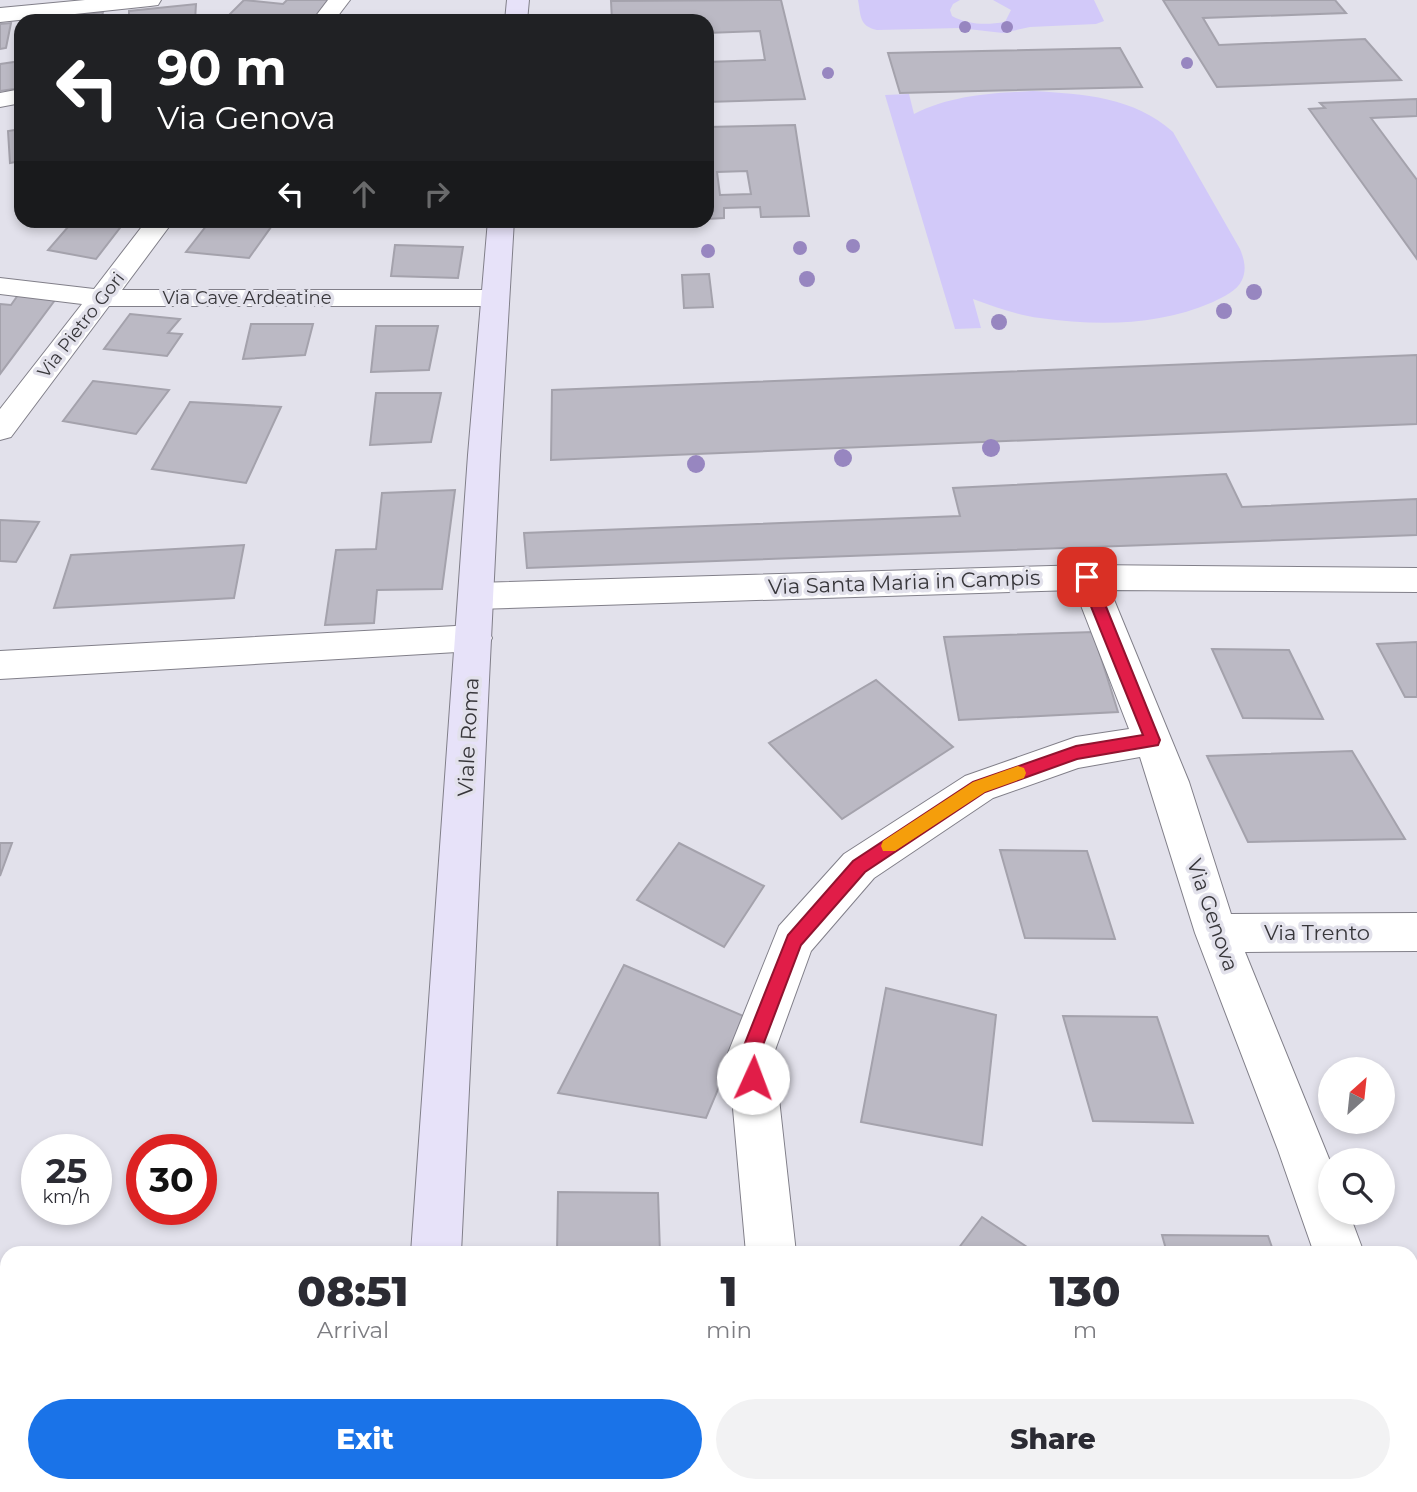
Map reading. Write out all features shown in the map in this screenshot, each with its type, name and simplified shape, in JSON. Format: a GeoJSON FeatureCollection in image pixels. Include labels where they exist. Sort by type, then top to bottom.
{"type":"FeatureCollection","features":[{"type":"Feature","properties":{"kind":"main road","name":"Viale Roma"},"geometry":{"type":"LineString","coordinates":[[436,1246],[500,228]]}},
{"type":"Feature","properties":{"kind":"street"},"geometry":{"type":"LineString","coordinates":[[9,10],[150,0]]}},
{"type":"Feature","properties":{"kind":"street"},"geometry":{"type":"LineString","coordinates":[[328,14],[339,0]]}},
{"type":"Feature","properties":{"kind":"street","name":"Via Pietro Gori"},"geometry":{"type":"LineString","coordinates":[[0,430],[155,228]]}},
{"type":"Feature","properties":{"kind":"street","name":"Via Cave Ardeatine"},"geometry":{"type":"LineString","coordinates":[[0,286],[101,298],[495,298]]}},
{"type":"Feature","properties":{"kind":"street","name":"Via Santa Maria in Campis"},"geometry":{"type":"LineString","coordinates":[[476,596],[1087,577],[1417,580]]}},
{"type":"Feature","properties":{"kind":"street","name":"Via Genova"},"geometry":{"type":"LineString","coordinates":[[1087,577],[1169,782],[1216,933],[1303,1150],[1337,1246]]}},
{"type":"Feature","properties":{"kind":"street"},"geometry":{"type":"LineString","coordinates":[[0,665],[474,638]]}},
{"type":"Feature","properties":{"kind":"street"},"geometry":{"type":"LineString","coordinates":[[770,1246],[751,1053],[794,940],[859,866],[979,787],[1076,752],[1152,740]]}},
{"type":"Feature","properties":{"kind":"street","name":"Via Trento"},"geometry":{"type":"LineString","coordinates":[[1216,933],[1417,932]]}},
{"type":"Feature","properties":{"kind":"shaded area"},"geometry":{"type":"Polygon","coordinates":[[[858,0],[960,0],[953,4],[950,10],[952,16],[971,23],[985,24],[1005,22],[1011,10],[993,0],[1094,0],[1104,21],[1096,24],[1030,27],[1003,33],[959,28],[877,30],[864,23],[858,0]]]}},
{"type":"Feature","properties":{"kind":"shaded area"},"geometry":{"type":"Polygon","coordinates":[[[1033,91],[1089,96],[1125,104],[1158,120],[1173,132],[1240,249],[1244,272],[1237,287],[1213,302],[1171,316],[1106,323],[1040,318],[1014,313],[973,299],[981,328],[955,329],[885,95],[909,94],[914,114],[957,99],[1033,91]]]}},
{"type":"Feature","properties":{"kind":"building"},"geometry":{"type":"Polygon","coordinates":[[[244,0],[283,4],[287,0],[332,0],[322,14],[230,14],[244,0]]]}},
{"type":"Feature","properties":{"kind":"building"},"geometry":{"type":"Polygon","coordinates":[[[781,0],[805,99],[714,102],[714,62],[765,60],[760,31],[714,33],[714,14],[612,14],[611,1],[781,0]]]}},
{"type":"Feature","properties":{"kind":"building"},"geometry":{"type":"Polygon","coordinates":[[[1163,0],[1335,0],[1346,13],[1203,18],[1219,45],[1365,39],[1401,80],[1217,87],[1163,0]]]}},
{"type":"Feature","properties":{"kind":"building"},"geometry":{"type":"Polygon","coordinates":[[[196,4],[195,14],[129,14],[129,11],[196,4]]]}},
{"type":"Feature","properties":{"kind":"building"},"geometry":{"type":"Polygon","coordinates":[[[11,23],[6,48],[0,49],[0,24],[11,23]]]}},
{"type":"Feature","properties":{"kind":"building"},"geometry":{"type":"Polygon","coordinates":[[[1120,48],[1142,87],[900,93],[888,53],[1120,48]]]}},
{"type":"Feature","properties":{"kind":"building"},"geometry":{"type":"Polygon","coordinates":[[[14,62],[14,89],[0,91],[0,64],[14,62]]]}},
{"type":"Feature","properties":{"kind":"building"},"geometry":{"type":"Polygon","coordinates":[[[1417,99],[1417,116],[1371,118],[1417,180],[1417,259],[1309,109],[1325,108],[1320,103],[1417,99]]]}},
{"type":"Feature","properties":{"kind":"building"},"geometry":{"type":"Polygon","coordinates":[[[795,125],[809,216],[761,217],[760,207],[724,208],[724,218],[714,219],[714,127],[795,125]],[[747,171],[717,172],[720,195],[751,194],[747,171]]]}},
{"type":"Feature","properties":{"kind":"building"},"geometry":{"type":"Polygon","coordinates":[[[14,130],[14,162],[10,163],[8,131],[14,130]]]}},
{"type":"Feature","properties":{"kind":"building"},"geometry":{"type":"Polygon","coordinates":[[[67,228],[120,228],[96,259],[48,250],[67,228]]]}},
{"type":"Feature","properties":{"kind":"building"},"geometry":{"type":"Polygon","coordinates":[[[205,228],[270,228],[249,258],[186,252],[205,228]]]}},
{"type":"Feature","properties":{"kind":"building"},"geometry":{"type":"Polygon","coordinates":[[[395,245],[463,247],[458,278],[391,276],[395,245]]]}},
{"type":"Feature","properties":{"kind":"building"},"geometry":{"type":"Polygon","coordinates":[[[709,274],[713,307],[684,308],[682,275],[709,274]]]}},
{"type":"Feature","properties":{"kind":"building"},"geometry":{"type":"Polygon","coordinates":[[[18,295],[55,300],[0,374],[0,304],[11,305],[18,295]]]}},
{"type":"Feature","properties":{"kind":"building"},"geometry":{"type":"Polygon","coordinates":[[[130,314],[180,319],[168,333],[182,334],[167,356],[104,349],[130,314]]]}},
{"type":"Feature","properties":{"kind":"building"},"geometry":{"type":"Polygon","coordinates":[[[251,324],[313,324],[305,355],[243,359],[251,324]]]}},
{"type":"Feature","properties":{"kind":"building"},"geometry":{"type":"Polygon","coordinates":[[[376,326],[438,326],[429,370],[371,372],[376,326]]]}},
{"type":"Feature","properties":{"kind":"building"},"geometry":{"type":"Polygon","coordinates":[[[1417,355],[1417,424],[551,460],[552,390],[1417,355]]]}},
{"type":"Feature","properties":{"kind":"building"},"geometry":{"type":"Polygon","coordinates":[[[93,381],[169,390],[136,434],[63,421],[93,381]]]}},
{"type":"Feature","properties":{"kind":"building"},"geometry":{"type":"Polygon","coordinates":[[[376,393],[441,393],[431,442],[370,445],[376,393]]]}},
{"type":"Feature","properties":{"kind":"building"},"geometry":{"type":"Polygon","coordinates":[[[190,402],[281,407],[246,483],[152,469],[190,402]]]}},
{"type":"Feature","properties":{"kind":"building"},"geometry":{"type":"Polygon","coordinates":[[[1226,474],[1242,507],[1417,499],[1417,535],[527,568],[524,533],[960,516],[953,488],[1226,474]]]}},
{"type":"Feature","properties":{"kind":"building"},"geometry":{"type":"Polygon","coordinates":[[[455,490],[442,589],[377,590],[374,623],[325,625],[336,550],[376,549],[382,493],[455,490]]]}},
{"type":"Feature","properties":{"kind":"building"},"geometry":{"type":"Polygon","coordinates":[[[0,520],[39,522],[16,562],[0,561],[0,520]]]}},
{"type":"Feature","properties":{"kind":"building"},"geometry":{"type":"Polygon","coordinates":[[[244,545],[234,598],[54,608],[71,555],[244,545]]]}},
{"type":"Feature","properties":{"kind":"building"},"geometry":{"type":"Polygon","coordinates":[[[1093,632],[1118,712],[959,720],[944,637],[1093,632]]]}},
{"type":"Feature","properties":{"kind":"building"},"geometry":{"type":"Polygon","coordinates":[[[1417,642],[1417,697],[1405,697],[1377,644],[1417,642]]]}},
{"type":"Feature","properties":{"kind":"building"},"geometry":{"type":"Polygon","coordinates":[[[1212,649],[1289,650],[1323,719],[1243,718],[1212,649]]]}},
{"type":"Feature","properties":{"kind":"building"},"geometry":{"type":"Polygon","coordinates":[[[876,680],[953,747],[842,819],[769,743],[876,680]]]}},
{"type":"Feature","properties":{"kind":"building"},"geometry":{"type":"Polygon","coordinates":[[[1352,751],[1405,839],[1248,842],[1207,756],[1352,751]]]}},
{"type":"Feature","properties":{"kind":"building"},"geometry":{"type":"Polygon","coordinates":[[[0,843],[12,843],[0,876],[0,843]]]}},
{"type":"Feature","properties":{"kind":"building"},"geometry":{"type":"Polygon","coordinates":[[[679,843],[764,886],[724,947],[637,900],[679,843]]]}},
{"type":"Feature","properties":{"kind":"building"},"geometry":{"type":"Polygon","coordinates":[[[1000,850],[1087,851],[1115,939],[1025,938],[1000,850]]]}},
{"type":"Feature","properties":{"kind":"building"},"geometry":{"type":"Polygon","coordinates":[[[624,965],[748,1018],[706,1118],[558,1093],[624,965]]]}},
{"type":"Feature","properties":{"kind":"building"},"geometry":{"type":"Polygon","coordinates":[[[886,988],[996,1015],[982,1145],[861,1122],[886,988]]]}},
{"type":"Feature","properties":{"kind":"building"},"geometry":{"type":"Polygon","coordinates":[[[1063,1016],[1157,1017],[1193,1123],[1093,1121],[1063,1016]]]}},
{"type":"Feature","properties":{"kind":"building"},"geometry":{"type":"Polygon","coordinates":[[[558,1192],[658,1193],[660,1246],[557,1246],[558,1192]]]}},
{"type":"Feature","properties":{"kind":"building"},"geometry":{"type":"Polygon","coordinates":[[[982,1217],[1026,1246],[960,1246],[982,1217]]]}},
{"type":"Feature","properties":{"kind":"building"},"geometry":{"type":"Polygon","coordinates":[[[1162,1235],[1268,1236],[1272,1246],[1165,1246],[1162,1235]]]}},
{"type":"Feature","properties":{"kind":"slow traffic"},"geometry":{"type":"LineString","coordinates":[[889,846],[979,787],[1018,773]]}},
{"type":"Feature","properties":{"kind":"route"},"geometry":{"type":"LineString","coordinates":[[753,1078],[751,1053],[794,940],[859,866],[979,787],[1076,752],[1152,740],[1087,577]]}}]}
